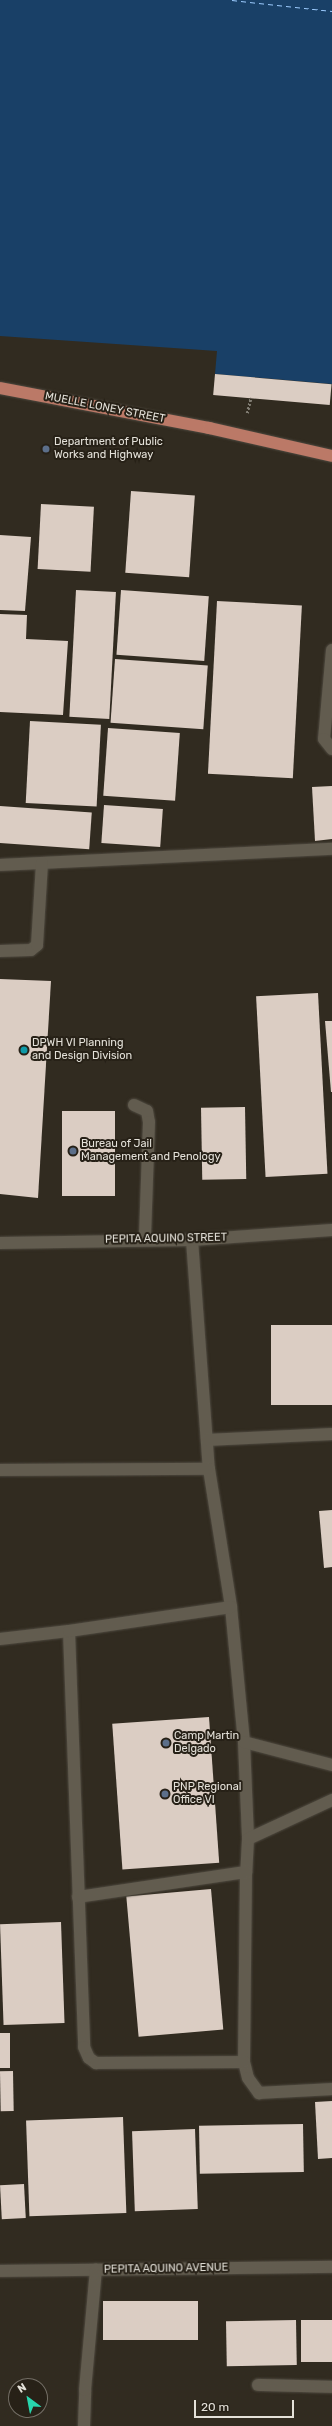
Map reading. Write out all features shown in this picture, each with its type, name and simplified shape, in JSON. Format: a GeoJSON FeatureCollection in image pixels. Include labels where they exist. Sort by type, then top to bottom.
{"type":"FeatureCollection","features":[{"type":"Feature","properties":{"kind":"main road","name":"MUELLE LONEY STREET"},"geometry":{"type":"LineString","coordinates":[[0,388],[210,428],[332,456]]}},
{"type":"Feature","properties":{"kind":"street"},"geometry":{"type":"LineString","coordinates":[[332,650],[324,739],[332,749]]}},
{"type":"Feature","properties":{"kind":"street"},"geometry":{"type":"LineString","coordinates":[[0,865],[332,849]]}},
{"type":"Feature","properties":{"kind":"street"},"geometry":{"type":"LineString","coordinates":[[0,950],[30,950],[37,944],[42,863]]}},
{"type":"Feature","properties":{"kind":"street"},"geometry":{"type":"LineString","coordinates":[[134,1105],[146,1111],[149,1122],[145,1239]]}},
{"type":"Feature","properties":{"kind":"street","name":"PEPITA AQUINO STREET"},"geometry":{"type":"LineString","coordinates":[[0,1243],[145,1239],[192,1240],[332,1230]]}},
{"type":"Feature","properties":{"kind":"street"},"geometry":{"type":"LineString","coordinates":[[192,1240],[208,1469],[231,1607],[244,1742],[248,1839],[246,1872],[244,2062],[248,2078],[259,2093],[332,2089]]}},
{"type":"Feature","properties":{"kind":"street"},"geometry":{"type":"LineString","coordinates":[[207,1440],[332,1434]]}},
{"type":"Feature","properties":{"kind":"street"},"geometry":{"type":"LineString","coordinates":[[0,1470],[208,1469]]}},
{"type":"Feature","properties":{"kind":"street"},"geometry":{"type":"LineString","coordinates":[[0,1639],[69,1631],[231,1607]]}},
{"type":"Feature","properties":{"kind":"street"},"geometry":{"type":"LineString","coordinates":[[69,1631],[84,2047],[89,2058],[96,2062],[244,2062]]}},
{"type":"Feature","properties":{"kind":"street"},"geometry":{"type":"LineString","coordinates":[[244,1742],[332,1765]]}},
{"type":"Feature","properties":{"kind":"street"},"geometry":{"type":"LineString","coordinates":[[248,1839],[332,1800]]}},
{"type":"Feature","properties":{"kind":"street"},"geometry":{"type":"LineString","coordinates":[[78,1897],[246,1872]]}},
{"type":"Feature","properties":{"kind":"street","name":"PEPITA AQUINO AVENUE"},"geometry":{"type":"LineString","coordinates":[[0,2271],[332,2267]]}},
{"type":"Feature","properties":{"kind":"street"},"geometry":{"type":"LineString","coordinates":[[84,2426],[84,2390],[96,2270]]}},
{"type":"Feature","properties":{"kind":"street"},"geometry":{"type":"LineString","coordinates":[[258,2386],[332,2387]]}},
{"type":"Feature","properties":{"kind":"water"},"geometry":{"type":"Polygon","coordinates":[[[0,0],[332,0],[332,384],[215,374],[217,351],[0,336],[0,0]]]}},
{"type":"Feature","properties":{"kind":"building"},"geometry":{"type":"Polygon","coordinates":[[[215,374],[332,384],[330,405],[213,395],[215,374]]]}},
{"type":"Feature","properties":{"kind":"building"},"geometry":{"type":"Polygon","coordinates":[[[131,491],[195,495],[189,577],[125,573],[131,491]]]}},
{"type":"Feature","properties":{"kind":"building"},"geometry":{"type":"Polygon","coordinates":[[[41,504],[94,507],[91,572],[38,569],[41,504]]]}},
{"type":"Feature","properties":{"kind":"building"},"geometry":{"type":"Polygon","coordinates":[[[0,535],[31,537],[25,611],[0,610],[0,535]]]}},
{"type":"Feature","properties":{"kind":"building"},"geometry":{"type":"Polygon","coordinates":[[[76,590],[116,592],[109,719],[69,717],[76,590]]]}},
{"type":"Feature","properties":{"kind":"building"},"geometry":{"type":"Polygon","coordinates":[[[121,590],[209,596],[204,661],[116,655],[121,590]]]}},
{"type":"Feature","properties":{"kind":"building"},"geometry":{"type":"Polygon","coordinates":[[[217,601],[302,605],[293,778],[208,774],[217,601]]]}},
{"type":"Feature","properties":{"kind":"building"},"geometry":{"type":"Polygon","coordinates":[[[0,614],[27,615],[26,639],[68,641],[63,715],[0,712],[0,614]]]}},
{"type":"Feature","properties":{"kind":"building"},"geometry":{"type":"Polygon","coordinates":[[[115,659],[208,665],[203,729],[111,723],[115,659]]]}},
{"type":"Feature","properties":{"kind":"building"},"geometry":{"type":"Polygon","coordinates":[[[30,721],[101,725],[97,807],[26,803],[30,721]]]}},
{"type":"Feature","properties":{"kind":"building"},"geometry":{"type":"Polygon","coordinates":[[[108,728],[180,733],[175,801],[103,796],[108,728]]]}},
{"type":"Feature","properties":{"kind":"building"},"geometry":{"type":"Polygon","coordinates":[[[332,786],[332,839],[315,841],[312,787],[332,786]]]}},
{"type":"Feature","properties":{"kind":"building"},"geometry":{"type":"Polygon","coordinates":[[[104,805],[163,809],[160,847],[101,843],[104,805]]]}},
{"type":"Feature","properties":{"kind":"building"},"geometry":{"type":"Polygon","coordinates":[[[0,806],[92,812],[89,849],[0,843],[0,806]]]}},
{"type":"Feature","properties":{"kind":"building","name":"DPWH VI Planning and Design Division"},"geometry":{"type":"Polygon","coordinates":[[[0,979],[51,981],[38,1198],[0,1194],[0,979]]]}},
{"type":"Feature","properties":{"kind":"building"},"geometry":{"type":"Polygon","coordinates":[[[318,993],[327,1174],[266,1177],[256,996],[318,993]]]}},
{"type":"Feature","properties":{"kind":"building"},"geometry":{"type":"Polygon","coordinates":[[[325,1021],[332,1021],[332,1092],[331,1092],[325,1021]]]}},
{"type":"Feature","properties":{"kind":"building"},"geometry":{"type":"Polygon","coordinates":[[[245,1107],[246,1179],[202,1180],[201,1108],[245,1107]]]}},
{"type":"Feature","properties":{"kind":"building"},"geometry":{"type":"Polygon","coordinates":[[[62,1111],[115,1111],[115,1196],[62,1196],[62,1111]]]}},
{"type":"Feature","properties":{"kind":"building"},"geometry":{"type":"Polygon","coordinates":[[[271,1325],[332,1325],[332,1405],[271,1405],[271,1325]]]}},
{"type":"Feature","properties":{"kind":"building"},"geometry":{"type":"Polygon","coordinates":[[[332,1510],[332,1567],[324,1568],[319,1511],[332,1510]]]}},
{"type":"Feature","properties":{"kind":"building","name":"PNP Regional Office VI"},"geometry":{"type":"Polygon","coordinates":[[[209,1717],[219,1863],[122,1869],[112,1724],[209,1717]]]}},
{"type":"Feature","properties":{"kind":"building"},"geometry":{"type":"Polygon","coordinates":[[[211,1889],[223,2029],[139,2037],[126,1896],[211,1889]]]}},
{"type":"Feature","properties":{"kind":"building"},"geometry":{"type":"Polygon","coordinates":[[[61,1922],[65,2023],[4,2025],[0,1924],[61,1922]]]}},
{"type":"Feature","properties":{"kind":"building"},"geometry":{"type":"Polygon","coordinates":[[[0,2033],[10,2033],[10,2068],[0,2068],[0,2033]]]}},
{"type":"Feature","properties":{"kind":"building"},"geometry":{"type":"Polygon","coordinates":[[[0,2071],[13,2071],[14,2111],[1,2111],[0,2071]]]}},
{"type":"Feature","properties":{"kind":"building"},"geometry":{"type":"Polygon","coordinates":[[[332,2101],[332,2158],[318,2159],[315,2102],[332,2101]]]}},
{"type":"Feature","properties":{"kind":"building"},"geometry":{"type":"Polygon","coordinates":[[[123,2117],[126,2213],[29,2216],[26,2120],[123,2117]]]}},
{"type":"Feature","properties":{"kind":"building"},"geometry":{"type":"Polygon","coordinates":[[[303,2124],[304,2172],[200,2174],[199,2126],[303,2124]]]}},
{"type":"Feature","properties":{"kind":"building"},"geometry":{"type":"Polygon","coordinates":[[[195,2129],[198,2209],[135,2211],[132,2131],[195,2129]]]}},
{"type":"Feature","properties":{"kind":"building"},"geometry":{"type":"Polygon","coordinates":[[[24,2184],[26,2218],[2,2219],[0,2185],[24,2184]]]}},
{"type":"Feature","properties":{"kind":"building"},"geometry":{"type":"Polygon","coordinates":[[[103,2301],[198,2301],[198,2340],[103,2340],[103,2301]]]}},
{"type":"Feature","properties":{"kind":"building"},"geometry":{"type":"Polygon","coordinates":[[[296,2320],[297,2365],[227,2366],[226,2321],[296,2320]]]}},
{"type":"Feature","properties":{"kind":"building"},"geometry":{"type":"Polygon","coordinates":[[[301,2320],[332,2320],[332,2362],[301,2362],[301,2320]]]}},
{"type":"Feature","properties":{"kind":"ferry route"},"geometry":{"type":"LineString","coordinates":[[232,0],[332,11]]}},
{"type":"Feature","properties":{"kind":"place","name":"Department of Public Works and Highway"},"geometry":{"type":"Point","coordinates":[46,449]}},
{"type":"Feature","properties":{"kind":"place","name":"DPWH VI Planning and Design Division"},"geometry":{"type":"Point","coordinates":[24,1050]}},
{"type":"Feature","properties":{"kind":"place","name":"Bureau of Jail Management and Penology"},"geometry":{"type":"Point","coordinates":[73,1151]}},
{"type":"Feature","properties":{"kind":"place","name":"Camp Martin Delgado"},"geometry":{"type":"Point","coordinates":[166,1743]}},
{"type":"Feature","properties":{"kind":"place","name":"PNP Regional Office VI"},"geometry":{"type":"Point","coordinates":[165,1794]}}]}
